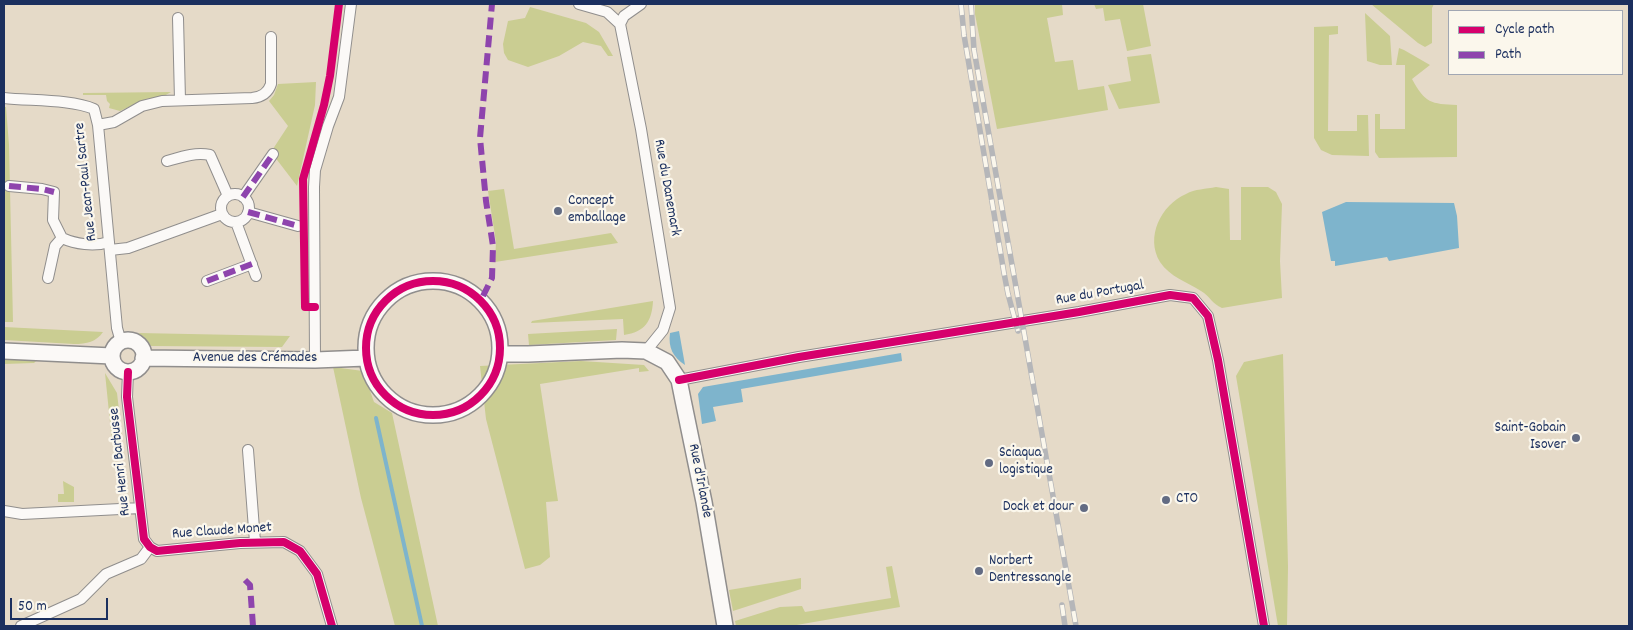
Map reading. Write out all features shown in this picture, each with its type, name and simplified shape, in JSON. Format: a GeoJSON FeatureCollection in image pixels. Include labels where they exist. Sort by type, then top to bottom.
{"type":"FeatureCollection","features":[{"type":"Feature","properties":{"kind":"street"},"geometry":{"type":"LineString","coordinates":[[315,360],[315,170],[338,97],[351,4]]}},
{"type":"Feature","properties":{"kind":"street"},"geometry":{"type":"LineString","coordinates":[[579,4],[607,12],[620,24],[624,16],[641,4]]}},
{"type":"Feature","properties":{"kind":"street"},"geometry":{"type":"LineString","coordinates":[[178,18],[180,100]]}},
{"type":"Feature","properties":{"kind":"street","name":"Rue du Danemark"},"geometry":{"type":"LineString","coordinates":[[620,24],[641,129],[670,308],[663,330],[646,351]]}},
{"type":"Feature","properties":{"kind":"street"},"geometry":{"type":"LineString","coordinates":[[98,125],[114,122],[142,106],[162,101],[252,98],[264,95],[271,84],[271,36]]}},
{"type":"Feature","properties":{"kind":"street","name":"Rue Jean-Paul Sartre"},"geometry":{"type":"LineString","coordinates":[[4,98],[86,106],[94,109],[98,125],[117,328],[121,342]]}},
{"type":"Feature","properties":{"kind":"street"},"geometry":{"type":"LineString","coordinates":[[243,197],[272,154]]}},
{"type":"Feature","properties":{"kind":"street"},"geometry":{"type":"LineString","coordinates":[[167,161],[188,155],[210,155],[228,196]]}},
{"type":"Feature","properties":{"kind":"street"},"geometry":{"type":"LineString","coordinates":[[10,186],[54,192],[53,220],[62,238],[74,243],[104,244],[128,248],[222,214]]}},
{"type":"Feature","properties":{"kind":"street"},"geometry":{"type":"LineString","coordinates":[[236,194],[243,197],[248,204],[248,212],[244,219],[236,222],[228,221],[222,214],[222,202],[228,196],[236,194]]}},
{"type":"Feature","properties":{"kind":"street"},"geometry":{"type":"LineString","coordinates":[[248,212],[298,226]]}},
{"type":"Feature","properties":{"kind":"street"},"geometry":{"type":"LineString","coordinates":[[236,222],[256,276]]}},
{"type":"Feature","properties":{"kind":"street"},"geometry":{"type":"LineString","coordinates":[[48,278],[55,246],[62,238]]}},
{"type":"Feature","properties":{"kind":"street"},"geometry":{"type":"LineString","coordinates":[[207,281],[252,264]]}},
{"type":"Feature","properties":{"kind":"street"},"geometry":{"type":"LineString","coordinates":[[434,280],[461,287],[483,303],[497,327],[501,354],[495,376],[483,394],[465,408],[444,415],[422,415],[402,408],[384,395],[372,378],[366,358],[368,329],[382,303],[406,286],[434,280]]}},
{"type":"Feature","properties":{"kind":"street","name":"Rue du Portugal"},"geometry":{"type":"LineString","coordinates":[[679,380],[799,357],[1170,296],[1193,298],[1208,316],[1218,360],[1264,626]]}},
{"type":"Feature","properties":{"kind":"street"},"geometry":{"type":"LineString","coordinates":[[126,340],[135,342],[141,348],[143,358],[140,366],[132,371],[128,372],[117,367],[112,356],[114,347],[121,342],[126,340]]}},
{"type":"Feature","properties":{"kind":"street"},"geometry":{"type":"LineString","coordinates":[[4,351],[112,356]]}},
{"type":"Feature","properties":{"kind":"street"},"geometry":{"type":"LineString","coordinates":[[501,354],[646,351]]}},
{"type":"Feature","properties":{"kind":"street","name":"Rue d'Irlande"},"geometry":{"type":"LineString","coordinates":[[646,351],[667,362],[679,380],[704,502],[725,626]]}},
{"type":"Feature","properties":{"kind":"street","name":"Avenue des Crémades"},"geometry":{"type":"LineString","coordinates":[[143,358],[315,360],[366,358]]}},
{"type":"Feature","properties":{"kind":"street","name":"Rue Henri Barbusse"},"geometry":{"type":"LineString","coordinates":[[128,372],[127,397],[140,508],[144,539],[150,547]]}},
{"type":"Feature","properties":{"kind":"street"},"geometry":{"type":"LineString","coordinates":[[248,450],[255,542]]}},
{"type":"Feature","properties":{"kind":"street"},"geometry":{"type":"LineString","coordinates":[[4,511],[22,514],[140,508]]}},
{"type":"Feature","properties":{"kind":"street","name":"Rue Claude Monet"},"geometry":{"type":"LineString","coordinates":[[150,547],[157,551],[255,542],[284,542],[300,551],[317,574],[332,626]]}},
{"type":"Feature","properties":{"kind":"street"},"geometry":{"type":"LineString","coordinates":[[21,626],[81,599],[106,574],[141,559],[150,547]]}},
{"type":"Feature","properties":{"kind":"green space"},"geometry":{"type":"Polygon","coordinates":[[[975,4],[1062,4],[1063,15],[1047,18],[1055,62],[1073,60],[1078,90],[1104,86],[1108,110],[997,129],[975,14],[975,4]]]}},
{"type":"Feature","properties":{"kind":"green space"},"geometry":{"type":"Polygon","coordinates":[[[1094,4],[1143,4],[1151,46],[1127,51],[1120,19],[1105,21],[1103,8],[1096,9],[1094,4]]]}},
{"type":"Feature","properties":{"kind":"green space"},"geometry":{"type":"Polygon","coordinates":[[[1371,4],[1434,4],[1432,8],[1432,43],[1425,47],[1418,43],[1371,4]]]}},
{"type":"Feature","properties":{"kind":"green space"},"geometry":{"type":"Polygon","coordinates":[[[530,7],[586,23],[599,32],[613,56],[608,56],[601,46],[583,42],[559,56],[528,67],[508,60],[504,53],[503,44],[508,21],[525,18],[530,7]]]}},
{"type":"Feature","properties":{"kind":"green space"},"geometry":{"type":"Polygon","coordinates":[[[1365,13],[1390,36],[1392,65],[1380,65],[1367,61],[1365,13]]]}},
{"type":"Feature","properties":{"kind":"green space"},"geometry":{"type":"Polygon","coordinates":[[[1338,26],[1338,34],[1329,35],[1328,131],[1357,131],[1357,115],[1368,115],[1369,156],[1332,155],[1321,150],[1314,138],[1314,27],[1338,26]]]}},
{"type":"Feature","properties":{"kind":"green space"},"geometry":{"type":"Polygon","coordinates":[[[1399,48],[1430,65],[1412,79],[1425,98],[1435,103],[1457,105],[1457,157],[1379,158],[1375,152],[1375,114],[1380,114],[1380,129],[1405,129],[1405,65],[1396,65],[1399,48]]]}},
{"type":"Feature","properties":{"kind":"green space"},"geometry":{"type":"Polygon","coordinates":[[[1151,54],[1160,103],[1119,109],[1108,85],[1131,81],[1127,57],[1151,54]]]}},
{"type":"Feature","properties":{"kind":"green space"},"geometry":{"type":"Polygon","coordinates":[[[316,82],[315,105],[297,186],[271,152],[288,126],[269,101],[274,95],[278,84],[316,82]]]}},
{"type":"Feature","properties":{"kind":"green space"},"geometry":{"type":"Polygon","coordinates":[[[171,92],[164,96],[146,99],[120,111],[109,108],[110,104],[107,101],[106,95],[83,95],[83,93],[171,92]]]}},
{"type":"Feature","properties":{"kind":"green space"},"geometry":{"type":"Polygon","coordinates":[[[4,107],[6,107],[9,145],[13,322],[4,322],[4,107]]]}},
{"type":"Feature","properties":{"kind":"green space"},"geometry":{"type":"Polygon","coordinates":[[[1216,187],[1229,189],[1230,240],[1241,240],[1241,187],[1268,187],[1276,192],[1282,204],[1280,261],[1282,298],[1222,308],[1204,293],[1174,275],[1160,262],[1154,242],[1155,232],[1163,214],[1177,199],[1189,192],[1216,187]]]}},
{"type":"Feature","properties":{"kind":"green space"},"geometry":{"type":"Polygon","coordinates":[[[504,189],[514,249],[611,233],[618,243],[495,262],[496,242],[488,191],[504,189]]]}},
{"type":"Feature","properties":{"kind":"green space"},"geometry":{"type":"Polygon","coordinates":[[[653,301],[651,314],[646,324],[637,331],[624,335],[623,319],[531,323],[532,321],[653,301]]]}},
{"type":"Feature","properties":{"kind":"green space"},"geometry":{"type":"Polygon","coordinates":[[[4,327],[103,332],[91,342],[74,344],[4,340],[4,327]]]}},
{"type":"Feature","properties":{"kind":"green space"},"geometry":{"type":"Polygon","coordinates":[[[617,329],[616,340],[529,345],[528,334],[617,329]]]}},
{"type":"Feature","properties":{"kind":"green space"},"geometry":{"type":"Polygon","coordinates":[[[138,333],[290,336],[282,347],[151,346],[138,333]]]}},
{"type":"Feature","properties":{"kind":"green space"},"geometry":{"type":"Polygon","coordinates":[[[1283,354],[1288,567],[1287,626],[1278,626],[1236,376],[1244,362],[1283,354]]]}},
{"type":"Feature","properties":{"kind":"green space"},"geometry":{"type":"Polygon","coordinates":[[[4,358],[37,360],[34,363],[4,364],[4,358]]]}},
{"type":"Feature","properties":{"kind":"green space"},"geometry":{"type":"Polygon","coordinates":[[[581,361],[644,365],[649,371],[639,372],[639,368],[540,384],[558,501],[546,502],[550,557],[540,565],[525,569],[486,419],[480,366],[581,361]]]}},
{"type":"Feature","properties":{"kind":"green space"},"geometry":{"type":"Polygon","coordinates":[[[333,367],[363,371],[374,402],[392,413],[438,626],[395,626],[361,498],[333,367]]]}},
{"type":"Feature","properties":{"kind":"green space"},"geometry":{"type":"Polygon","coordinates":[[[105,373],[117,393],[122,436],[112,442],[105,373]]]}},
{"type":"Feature","properties":{"kind":"green space"},"geometry":{"type":"Polygon","coordinates":[[[63,481],[74,487],[74,502],[58,502],[58,494],[64,494],[63,481]]]}},
{"type":"Feature","properties":{"kind":"green space"},"geometry":{"type":"Polygon","coordinates":[[[892,566],[900,607],[791,626],[736,626],[735,621],[780,607],[802,606],[805,612],[891,598],[886,567],[892,566]]]}},
{"type":"Feature","properties":{"kind":"green space"},"geometry":{"type":"Polygon","coordinates":[[[801,578],[801,589],[733,611],[729,590],[801,578]]]}},
{"type":"Feature","properties":{"kind":"water"},"geometry":{"type":"Polygon","coordinates":[[[1346,202],[1454,203],[1457,216],[1459,248],[1389,261],[1387,257],[1335,266],[1335,261],[1331,261],[1322,212],[1346,202]]]}},
{"type":"Feature","properties":{"kind":"water"},"geometry":{"type":"Polygon","coordinates":[[[679,331],[685,365],[674,355],[670,343],[670,333],[679,331]]]}},
{"type":"Feature","properties":{"kind":"water"},"geometry":{"type":"Polygon","coordinates":[[[901,353],[902,361],[741,389],[743,402],[713,407],[716,421],[702,424],[698,394],[703,387],[901,353]]]}},
{"type":"Feature","properties":{"kind":"waterway"},"geometry":{"type":"LineString","coordinates":[[376,418],[422,626]]}},
{"type":"Feature","properties":{"kind":"railway"},"geometry":{"type":"LineString","coordinates":[[961,4],[964,35],[1004,273],[1018,331]]}},
{"type":"Feature","properties":{"kind":"railway"},"geometry":{"type":"LineString","coordinates":[[971,4],[974,50],[1076,626]]}},
{"type":"Feature","properties":{"kind":"railway"},"geometry":{"type":"LineString","coordinates":[[1062,605],[1065,626]]}},
{"type":"Feature","properties":{"kind":"marked path"},"geometry":{"type":"LineString","coordinates":[[483,296],[492,278],[493,246],[486,201],[480,138],[492,4]]}},
{"type":"Feature","properties":{"kind":"marked path"},"geometry":{"type":"LineString","coordinates":[[243,197],[273,154]]}},
{"type":"Feature","properties":{"kind":"marked path"},"geometry":{"type":"LineString","coordinates":[[9,186],[54,192]]}},
{"type":"Feature","properties":{"kind":"marked path"},"geometry":{"type":"LineString","coordinates":[[248,212],[298,226]]}},
{"type":"Feature","properties":{"kind":"marked path"},"geometry":{"type":"LineString","coordinates":[[207,281],[252,264]]}},
{"type":"Feature","properties":{"kind":"marked path"},"geometry":{"type":"LineString","coordinates":[[245,580],[250,585],[253,626]]}},
{"type":"Feature","properties":{"kind":"cycle path"},"geometry":{"type":"LineString","coordinates":[[315,307],[305,307],[303,179],[324,105],[330,76],[339,4]]}},
{"type":"Feature","properties":{"kind":"cycle path"},"geometry":{"type":"LineString","coordinates":[[433,281],[459,286],[470,292],[480,301],[489,311],[495,322],[500,348],[495,374],[489,385],[480,395],[470,404],[459,410],[433,415],[407,410],[396,404],[386,395],[377,385],[371,374],[366,348],[371,322],[377,311],[386,301],[396,292],[407,286],[433,281]]}},
{"type":"Feature","properties":{"kind":"cycle path"},"geometry":{"type":"LineString","coordinates":[[679,380],[799,357],[1079,312],[1170,295],[1193,298],[1208,316],[1218,360],[1264,626]]}},
{"type":"Feature","properties":{"kind":"cycle path"},"geometry":{"type":"LineString","coordinates":[[128,372],[127,397],[144,539],[150,547],[157,551],[240,543],[284,542],[300,551],[317,574],[332,626]]}},
{"type":"Feature","properties":{"kind":"place","name":"Concept emballage"},"geometry":{"type":"Point","coordinates":[558,211]}},
{"type":"Feature","properties":{"kind":"place","name":"Saint-Gobain Isover"},"geometry":{"type":"Point","coordinates":[1576,438]}},
{"type":"Feature","properties":{"kind":"place","name":"Sciaqua logistique"},"geometry":{"type":"Point","coordinates":[989,463]}},
{"type":"Feature","properties":{"kind":"place","name":"CTO"},"geometry":{"type":"Point","coordinates":[1166,500]}},
{"type":"Feature","properties":{"kind":"place","name":"Dock et dour"},"geometry":{"type":"Point","coordinates":[1084,508]}},
{"type":"Feature","properties":{"kind":"place","name":"Norbert Dentressangle"},"geometry":{"type":"Point","coordinates":[979,571]}}]}
